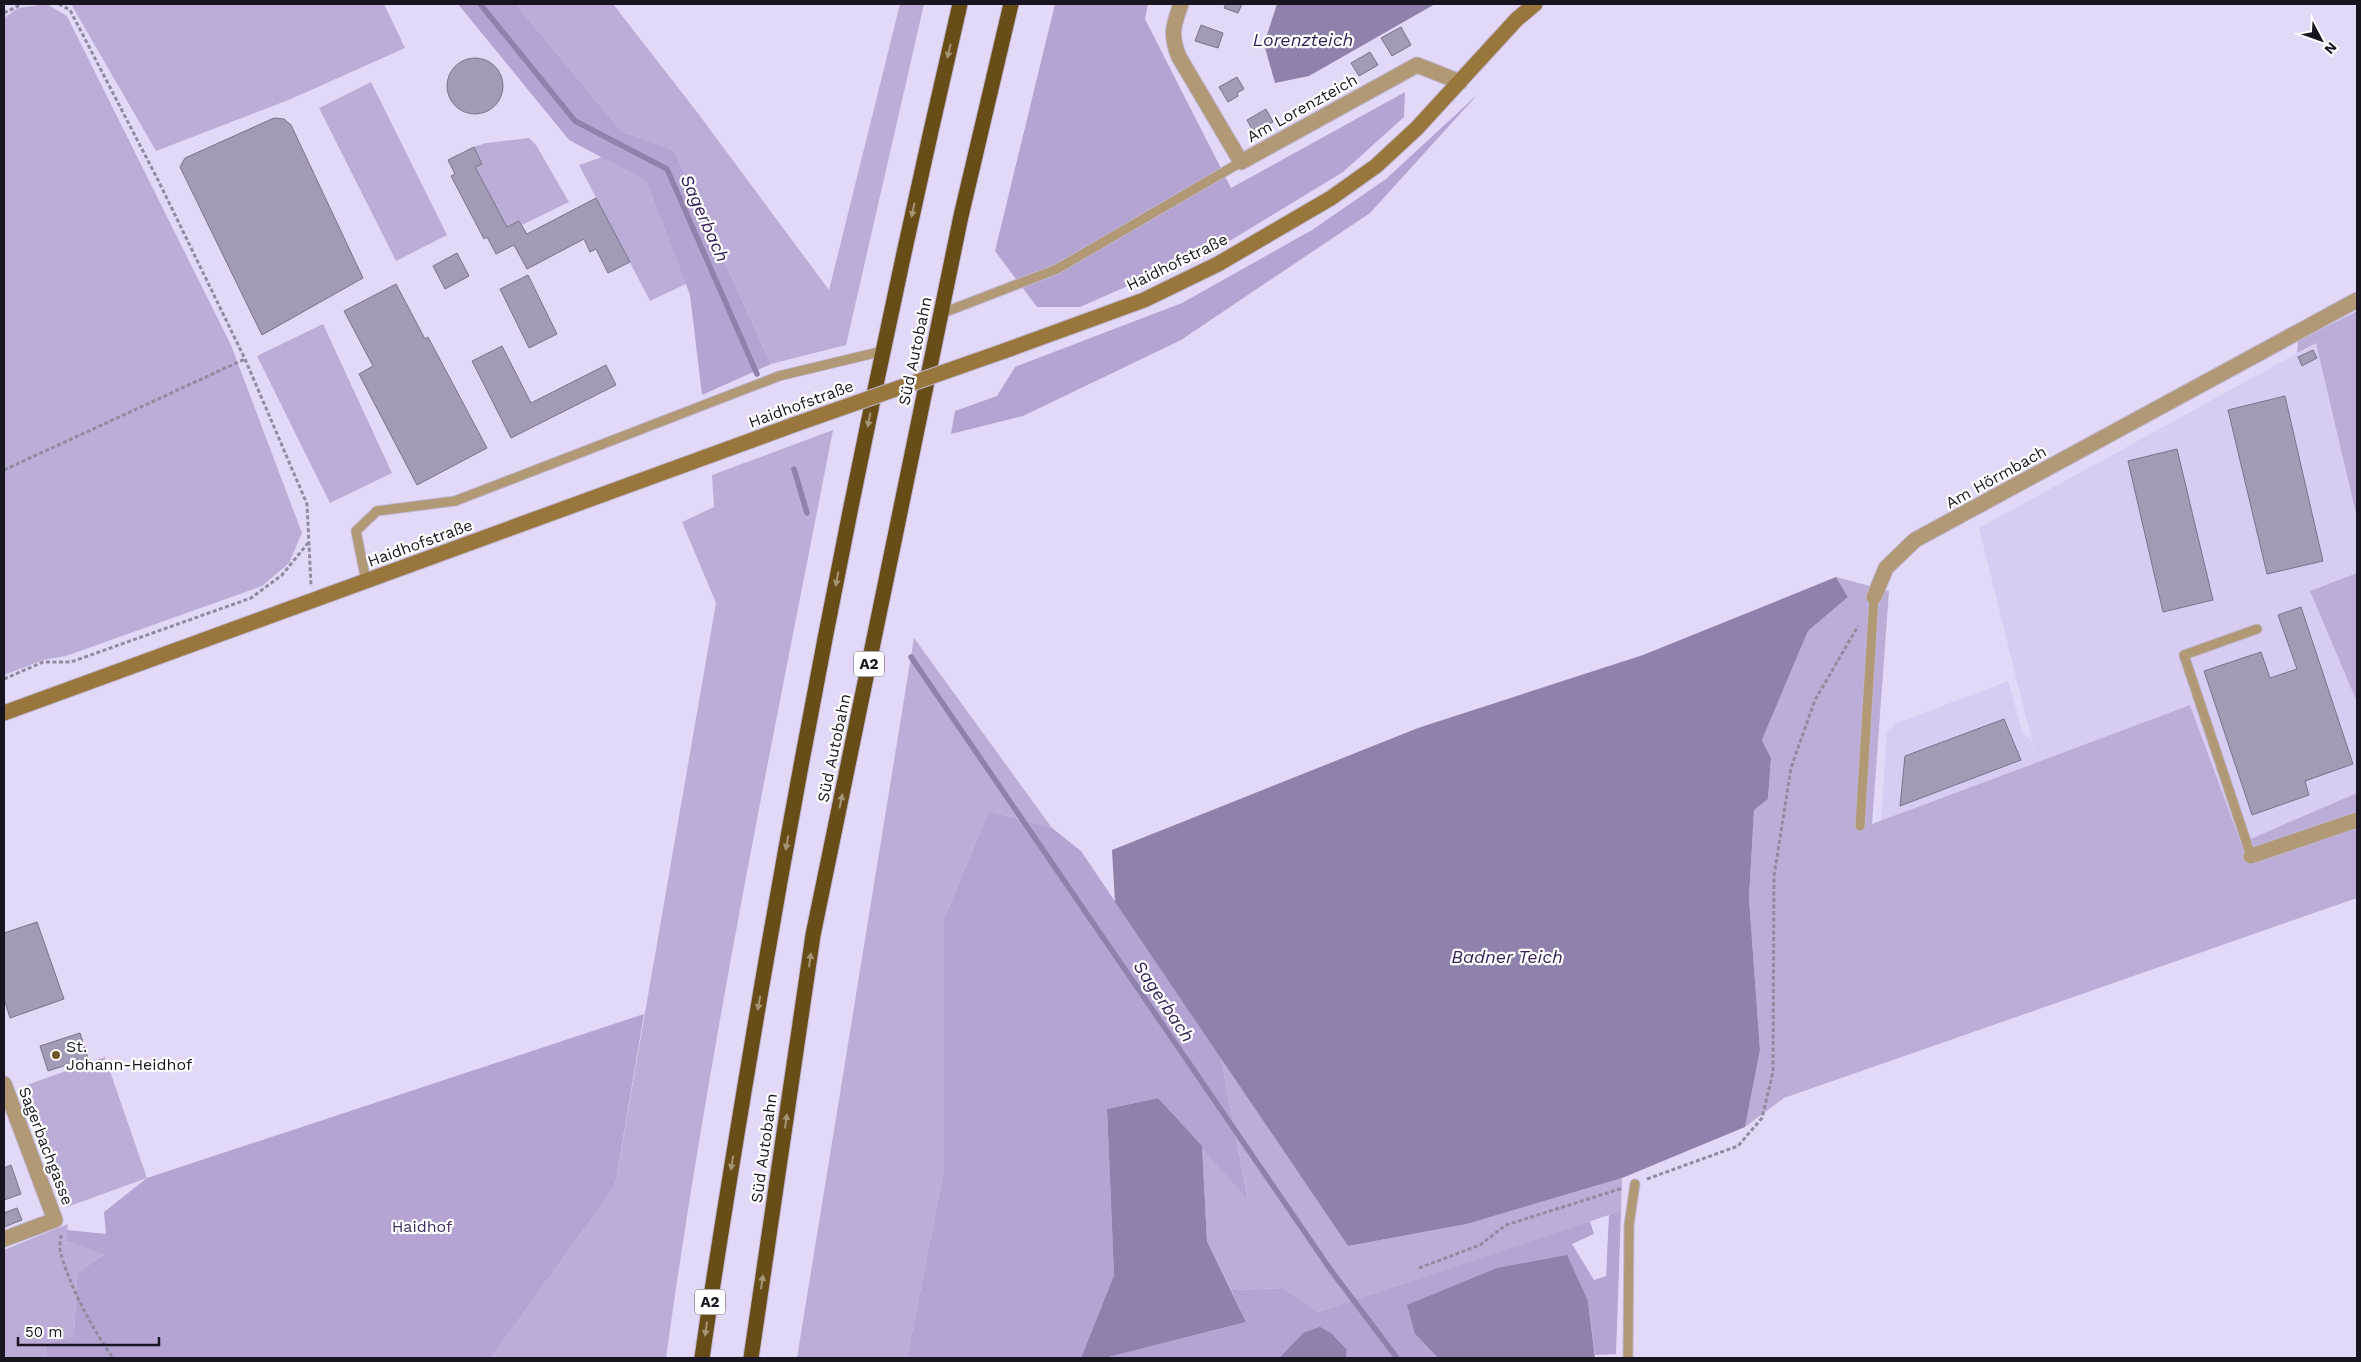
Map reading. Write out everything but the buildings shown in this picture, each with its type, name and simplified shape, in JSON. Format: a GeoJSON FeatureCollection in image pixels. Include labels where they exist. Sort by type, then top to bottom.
{"type":"FeatureCollection","features":[{"type":"Feature","properties":{"kind":"highway","name":"Süd Autobahn"},"geometry":{"type":"LineString","coordinates":[[702,1358],[718,1246],[795,795],[914,202],[960,4]]}},
{"type":"Feature","properties":{"kind":"highway","name":"Süd Autobahn"},"geometry":{"type":"LineString","coordinates":[[751,1358],[813,935],[940,314],[1011,4]]}},
{"type":"Feature","properties":{"kind":"street","name":"Am Lorenzteich"},"geometry":{"type":"LineString","coordinates":[[1181,4],[1172,26],[1172,42],[1179,58],[1241,162],[1417,65],[1460,82]]}},
{"type":"Feature","properties":{"kind":"street","name":"Haidhofstraße"},"geometry":{"type":"LineString","coordinates":[[4,713],[796,424],[1144,300],[1218,264],[1330,198],[1376,166],[1417,128],[1516,19],[1535,4]]}},
{"type":"Feature","properties":{"kind":"street","name":"Am Hörmbach"},"geometry":{"type":"LineString","coordinates":[[1874,597],[1886,568],[1916,540],[2357,300]]}},
{"type":"Feature","properties":{"kind":"street"},"geometry":{"type":"LineString","coordinates":[[2251,856],[2357,820]]}},
{"type":"Feature","properties":{"kind":"street","name":"Sagerbachgasse"},"geometry":{"type":"LineString","coordinates":[[4,1084],[55,1220]]}},
{"type":"Feature","properties":{"kind":"street"},"geometry":{"type":"LineString","coordinates":[[4,1239],[55,1220]]}},
{"type":"Feature","properties":{"kind":"lane"},"geometry":{"type":"LineString","coordinates":[[940,314],[1057,268],[1241,162]]}},
{"type":"Feature","properties":{"kind":"lane"},"geometry":{"type":"LineString","coordinates":[[366,581],[356,531],[377,511],[455,502],[780,376],[883,351]]}},
{"type":"Feature","properties":{"kind":"lane","name":"Am Hörmbach"},"geometry":{"type":"LineString","coordinates":[[1860,826],[1874,597]]}},
{"type":"Feature","properties":{"kind":"lane"},"geometry":{"type":"LineString","coordinates":[[2251,856],[2184,656],[2257,629]]}},
{"type":"Feature","properties":{"kind":"lane"},"geometry":{"type":"LineString","coordinates":[[1628,1358],[1629,1225],[1635,1184]]}},
{"type":"Feature","properties":{"kind":"path"},"geometry":{"type":"LineString","coordinates":[[4,14],[22,4]]}},
{"type":"Feature","properties":{"kind":"path"},"geometry":{"type":"LineString","coordinates":[[59,4],[70,10],[159,182],[246,358],[307,504],[309,578],[315,600]]}},
{"type":"Feature","properties":{"kind":"path"},"geometry":{"type":"LineString","coordinates":[[4,470],[246,358]]}},
{"type":"Feature","properties":{"kind":"path"},"geometry":{"type":"LineString","coordinates":[[4,678],[43,662],[71,662],[251,598],[282,575],[308,543]]}},
{"type":"Feature","properties":{"kind":"path"},"geometry":{"type":"LineString","coordinates":[[1419,1268],[1480,1245],[1506,1225],[1635,1184],[1738,1146],[1762,1118],[1772,1072],[1774,876],[1791,768],[1815,700],[1859,622]]}},
{"type":"Feature","properties":{"kind":"path"},"geometry":{"type":"LineString","coordinates":[[55,1220],[63,1226],[59,1248],[73,1284],[96,1334],[113,1358]]}},
{"type":"Feature","properties":{"kind":"shaded area"},"geometry":{"type":"Polygon","coordinates":[[[47,4],[67,16],[231,345],[302,533],[289,563],[262,586],[66,656],[43,660],[4,675],[4,18],[18,8],[47,4]]]}},
{"type":"Feature","properties":{"kind":"shaded area"},"geometry":{"type":"Polygon","coordinates":[[[71,4],[384,4],[405,48],[291,99],[156,151],[71,4]]]}},
{"type":"Feature","properties":{"kind":"shaded area"},"geometry":{"type":"Polygon","coordinates":[[[516,4],[613,4],[697,112],[829,290],[900,4],[924,4],[846,345],[771,364],[674,150],[621,131],[516,4]]]}},
{"type":"Feature","properties":{"kind":"shaded area"},"geometry":{"type":"Polygon","coordinates":[[[371,82],[447,235],[396,261],[319,108],[371,82]]]}},
{"type":"Feature","properties":{"kind":"shaded area"},"geometry":{"type":"Polygon","coordinates":[[[529,138],[536,145],[569,202],[522,225],[519,221],[507,227],[475,167],[482,163],[474,147],[486,143],[529,138]]]}},
{"type":"Feature","properties":{"kind":"shaded area"},"geometry":{"type":"Polygon","coordinates":[[[602,157],[646,181],[686,284],[650,301],[579,165],[602,157]]]}},
{"type":"Feature","properties":{"kind":"shaded area"},"geometry":{"type":"Polygon","coordinates":[[[2357,311],[2357,518],[2316,343],[2297,353],[2298,341],[2357,311]]]}},
{"type":"Feature","properties":{"kind":"shaded area"},"geometry":{"type":"Polygon","coordinates":[[[323,324],[392,473],[330,503],[257,356],[323,324]]]}},
{"type":"Feature","properties":{"kind":"shaded area"},"geometry":{"type":"Polygon","coordinates":[[[2316,343],[2357,518],[2357,573],[2311,592],[2357,702],[2357,793],[2241,843],[2190,705],[1881,821],[1887,732],[1895,724],[2008,681],[2023,734],[2030,738],[2035,753],[1979,528],[2316,343]]]}},
{"type":"Feature","properties":{"kind":"shaded area"},"geometry":{"type":"Polygon","coordinates":[[[833,430],[722,1009],[683,1241],[666,1358],[491,1358],[615,1186],[716,603],[682,522],[714,507],[712,475],[833,430]]]}},
{"type":"Feature","properties":{"kind":"shaded area"},"geometry":{"type":"Polygon","coordinates":[[[2357,573],[2357,702],[2310,591],[2357,573]]]}},
{"type":"Feature","properties":{"kind":"shaded area"},"geometry":{"type":"Polygon","coordinates":[[[1836,577],[1889,591],[1872,824],[2190,705],[2241,843],[2357,793],[2357,898],[1784,1098],[1745,1127],[1760,1050],[1749,897],[1754,810],[1768,799],[1771,758],[1762,740],[1808,631],[1848,597],[1836,577]]]}},
{"type":"Feature","properties":{"kind":"shaded area"},"geometry":{"type":"Polygon","coordinates":[[[914,638],[1052,828],[989,811],[944,918],[944,1169],[907,1358],[797,1358],[914,638]]]}},
{"type":"Feature","properties":{"kind":"shaded area"},"geometry":{"type":"Polygon","coordinates":[[[105,1057],[147,1178],[67,1207],[24,1086],[105,1057]]]}},
{"type":"Feature","properties":{"kind":"shaded area"},"geometry":{"type":"Polygon","coordinates":[[[1221,1058],[1348,1246],[1467,1224],[1622,1178],[1621,1211],[1318,1312],[1283,1288],[1231,1290],[1207,1241],[1202,1146],[1248,1199],[1221,1058]]]}},
{"type":"Feature","properties":{"kind":"shaded area"},"geometry":{"type":"Polygon","coordinates":[[[68,1224],[66,1241],[105,1253],[77,1273],[74,1336],[45,1344],[47,1358],[4,1358],[4,1250],[68,1224]]]}},
{"type":"Feature","properties":{"kind":"green space"},"geometry":{"type":"Polygon","coordinates":[[[458,4],[516,4],[621,131],[674,150],[771,364],[702,395],[690,295],[646,181],[569,140],[458,4]]]}},
{"type":"Feature","properties":{"kind":"green space"},"geometry":{"type":"Polygon","coordinates":[[[1055,4],[1148,4],[1145,19],[1231,188],[1405,92],[1404,117],[1343,172],[1228,242],[1080,307],[1037,307],[995,251],[1055,4]]]}},
{"type":"Feature","properties":{"kind":"green space"},"geometry":{"type":"Polygon","coordinates":[[[1478,94],[1370,213],[1181,340],[1023,416],[951,434],[955,411],[997,396],[1015,367],[1182,303],[1312,230],[1386,179],[1478,94]]]}},
{"type":"Feature","properties":{"kind":"green space"},"geometry":{"type":"Polygon","coordinates":[[[989,811],[1052,828],[1081,851],[1221,1058],[1248,1200],[1158,1098],[1107,1109],[1114,1275],[1081,1358],[907,1358],[944,1169],[944,918],[989,811]]]}},
{"type":"Feature","properties":{"kind":"green space","name":"Haidhof"},"geometry":{"type":"Polygon","coordinates":[[[644,1014],[615,1186],[491,1358],[47,1358],[45,1344],[74,1336],[77,1273],[104,1254],[66,1241],[67,1230],[106,1234],[104,1212],[147,1178],[644,1014]]]}},
{"type":"Feature","properties":{"kind":"green space"},"geometry":{"type":"Polygon","coordinates":[[[1621,1211],[1616,1354],[1595,1355],[1588,1301],[1415,1334],[1438,1358],[1346,1358],[1347,1350],[1303,1333],[1279,1358],[1105,1358],[1246,1322],[1231,1290],[1283,1288],[1318,1312],[1590,1221],[1594,1234],[1572,1244],[1594,1280],[1606,1276],[1609,1215],[1621,1211]]]}},
{"type":"Feature","properties":{"kind":"water","name":"Lorenzteich"},"geometry":{"type":"Polygon","coordinates":[[[1277,4],[1435,4],[1309,76],[1275,83],[1264,44],[1277,4]]]}},
{"type":"Feature","properties":{"kind":"water","name":"Badner Teich"},"geometry":{"type":"Polygon","coordinates":[[[1836,577],[1848,597],[1808,631],[1762,740],[1771,758],[1768,799],[1754,810],[1749,898],[1760,1050],[1745,1127],[1622,1178],[1467,1224],[1348,1246],[1115,902],[1112,850],[1418,728],[1643,655],[1836,577]]]}},
{"type":"Feature","properties":{"kind":"water"},"geometry":{"type":"Polygon","coordinates":[[[1158,1098],[1202,1146],[1207,1241],[1246,1322],[1105,1358],[1081,1358],[1114,1275],[1107,1109],[1158,1098]]]}},
{"type":"Feature","properties":{"kind":"water"},"geometry":{"type":"Polygon","coordinates":[[[1567,1255],[1588,1301],[1595,1358],[1438,1358],[1415,1334],[1407,1305],[1497,1268],[1567,1255]]]}},
{"type":"Feature","properties":{"kind":"water"},"geometry":{"type":"Polygon","coordinates":[[[1320,1327],[1331,1333],[1347,1350],[1346,1358],[1279,1358],[1303,1333],[1320,1327]]]}},
{"type":"Feature","properties":{"kind":"waterway","name":"Sagerbach"},"geometry":{"type":"LineString","coordinates":[[480,4],[575,121],[667,169],[757,374]]}},
{"type":"Feature","properties":{"kind":"waterway","name":"Sagerbach"},"geometry":{"type":"LineString","coordinates":[[794,469],[807,513]]}},
{"type":"Feature","properties":{"kind":"waterway","name":"Sagerbach"},"geometry":{"type":"LineString","coordinates":[[911,657],[1330,1269],[1397,1358]]}},
{"type":"Feature","properties":{"kind":"place","name":"St. Johann-Heidhof"},"geometry":{"type":"Point","coordinates":[56,1055]}}]}
